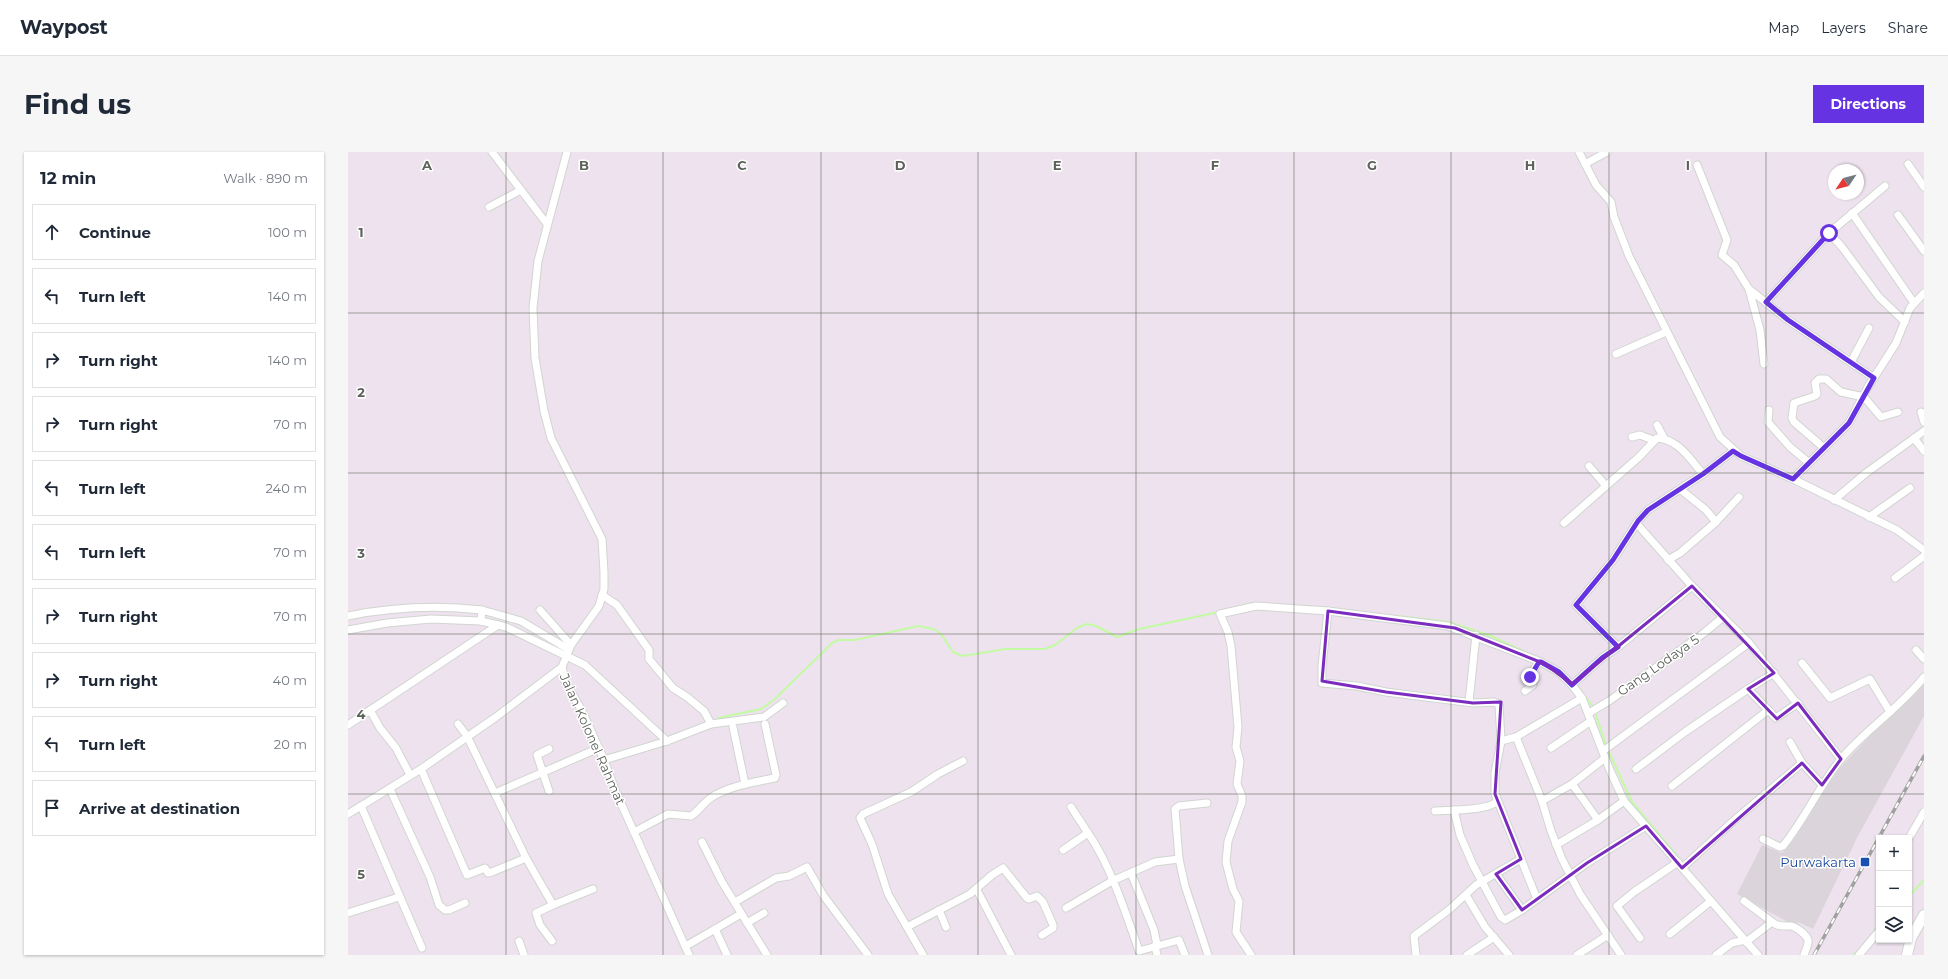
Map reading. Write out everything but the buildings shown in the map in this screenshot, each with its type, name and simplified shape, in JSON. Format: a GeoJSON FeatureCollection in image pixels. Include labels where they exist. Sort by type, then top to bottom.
{"type":"FeatureCollection","features":[{"type":"Feature","properties":{"kind":"street"},"geometry":{"type":"LineString","coordinates":[[492,152],[547,224]]}},
{"type":"Feature","properties":{"kind":"street","name":"Jalan Kolonel Rahmat"},"geometry":{"type":"LineString","coordinates":[[567,152],[538,261],[534,308],[535,358],[541,398],[547,424],[556,450],[602,539],[607,597],[569,650],[562,667],[565,681],[582,711],[599,748],[616,792],[689,955]]}},
{"type":"Feature","properties":{"kind":"street"},"geometry":{"type":"LineString","coordinates":[[1579,152],[1596,185],[1611,202],[1614,217],[1623,243],[1658,312],[1666,332],[1720,437],[1733,451],[1741,456],[1793,479],[1897,530],[1924,550]]}},
{"type":"Feature","properties":{"kind":"street"},"geometry":{"type":"LineString","coordinates":[[1585,164],[1607,152]]}},
{"type":"Feature","properties":{"kind":"street"},"geometry":{"type":"LineString","coordinates":[[1908,164],[1924,187]]}},
{"type":"Feature","properties":{"kind":"street"},"geometry":{"type":"LineString","coordinates":[[1697,166],[1726,240],[1722,255],[1734,264],[1748,289],[1760,330],[1764,364]]}},
{"type":"Feature","properties":{"kind":"street"},"geometry":{"type":"LineString","coordinates":[[1766,302],[1829,233],[1885,186]]}},
{"type":"Feature","properties":{"kind":"street"},"geometry":{"type":"LineString","coordinates":[[489,207],[521,190]]}},
{"type":"Feature","properties":{"kind":"street"},"geometry":{"type":"LineString","coordinates":[[1852,213],[1914,303]]}},
{"type":"Feature","properties":{"kind":"street"},"geometry":{"type":"LineString","coordinates":[[1898,215],[1924,251]]}},
{"type":"Feature","properties":{"kind":"street"},"geometry":{"type":"LineString","coordinates":[[1829,233],[1842,247],[1879,297],[1905,322]]}},
{"type":"Feature","properties":{"kind":"street"},"geometry":{"type":"LineString","coordinates":[[1748,289],[1788,320],[1874,378]]}},
{"type":"Feature","properties":{"kind":"street"},"geometry":{"type":"LineString","coordinates":[[1793,479],[1823,447],[1849,423],[1874,378],[1896,343],[1914,303],[1924,293]]}},
{"type":"Feature","properties":{"kind":"street"},"geometry":{"type":"LineString","coordinates":[[1851,362],[1869,328]]}},
{"type":"Feature","properties":{"kind":"street"},"geometry":{"type":"LineString","coordinates":[[1616,354],[1666,332]]}},
{"type":"Feature","properties":{"kind":"street"},"geometry":{"type":"LineString","coordinates":[[1823,447],[1794,422],[1792,418],[1794,403],[1815,396],[1815,383],[1821,378],[1831,383],[1841,392],[1866,392]]}},
{"type":"Feature","properties":{"kind":"street"},"geometry":{"type":"LineString","coordinates":[[1866,392],[1881,417],[1898,412]]}},
{"type":"Feature","properties":{"kind":"street"},"geometry":{"type":"LineString","coordinates":[[1770,410],[1768,422],[1790,447],[1808,462]]}},
{"type":"Feature","properties":{"kind":"street"},"geometry":{"type":"LineString","coordinates":[[1921,412],[1924,422]]}},
{"type":"Feature","properties":{"kind":"street"},"geometry":{"type":"LineString","coordinates":[[1657,425],[1664,438]]}},
{"type":"Feature","properties":{"kind":"street"},"geometry":{"type":"LineString","coordinates":[[1834,500],[1924,431]]}},
{"type":"Feature","properties":{"kind":"street"},"geometry":{"type":"LineString","coordinates":[[1632,437],[1640,435],[1653,440]]}},
{"type":"Feature","properties":{"kind":"street"},"geometry":{"type":"LineString","coordinates":[[1564,523],[1639,457],[1653,440],[1657,438],[1664,438],[1681,448],[1703,474]]}},
{"type":"Feature","properties":{"kind":"street"},"geometry":{"type":"LineString","coordinates":[[1914,438],[1924,451]]}},
{"type":"Feature","properties":{"kind":"street"},"geometry":{"type":"LineString","coordinates":[[1618,647],[1576,605],[1613,560],[1636,524],[1651,507],[1703,474],[1733,451]]}},
{"type":"Feature","properties":{"kind":"street"},"geometry":{"type":"LineString","coordinates":[[1589,466],[1606,486]]}},
{"type":"Feature","properties":{"kind":"street"},"geometry":{"type":"LineString","coordinates":[[1869,517],[1910,488]]}},
{"type":"Feature","properties":{"kind":"street"},"geometry":{"type":"LineString","coordinates":[[1680,489],[1706,510],[1716,522]]}},
{"type":"Feature","properties":{"kind":"street"},"geometry":{"type":"LineString","coordinates":[[1668,560],[1680,553],[1716,522],[1739,498]]}},
{"type":"Feature","properties":{"kind":"street"},"geometry":{"type":"LineString","coordinates":[[1636,524],[1692,586],[1749,643],[1841,759]]}},
{"type":"Feature","properties":{"kind":"street"},"geometry":{"type":"LineString","coordinates":[[1895,578],[1924,556]]}},
{"type":"Feature","properties":{"kind":"street"},"geometry":{"type":"LineString","coordinates":[[1573,683],[1692,586]]}},
{"type":"Feature","properties":{"kind":"street"},"geometry":{"type":"LineString","coordinates":[[607,597],[649,650],[648,659],[673,688],[704,711],[711,724]]}},
{"type":"Feature","properties":{"kind":"street"},"geometry":{"type":"LineString","coordinates":[[1252,955],[1236,932],[1239,901],[1233,889],[1226,862],[1228,841],[1242,802],[1242,796],[1237,784],[1240,761],[1236,747],[1238,727],[1231,646],[1228,632],[1220,614],[1256,606],[1328,611],[1442,625],[1476,635],[1559,672],[1573,683],[1582,698],[1593,711],[1591,721],[1624,801],[1746,941],[1755,954]]}},
{"type":"Feature","properties":{"kind":"street"},"geometry":{"type":"LineString","coordinates":[[540,610],[569,650],[667,741]]}},
{"type":"Feature","properties":{"kind":"street"},"geometry":{"type":"LineString","coordinates":[[1328,611],[1322,666],[1322,682],[1469,702],[1494,702],[1499,704],[1501,741],[1495,773],[1495,794],[1537,899]]}},
{"type":"Feature","properties":{"kind":"street"},"geometry":{"type":"LineString","coordinates":[[348,616],[377,617],[412,614],[482,615],[521,621],[569,650]]}},
{"type":"Feature","properties":{"kind":"street"},"geometry":{"type":"LineString","coordinates":[[348,630],[377,617],[412,614],[431,620],[482,615],[498,625],[506,627],[551,650],[569,650]]}},
{"type":"Feature","properties":{"kind":"street","name":"Gang Lodaya 5"},"geometry":{"type":"LineString","coordinates":[[1593,711],[1704,633],[1723,617]]}},
{"type":"Feature","properties":{"kind":"street"},"geometry":{"type":"LineString","coordinates":[[348,725],[498,625]]}},
{"type":"Feature","properties":{"kind":"street"},"geometry":{"type":"LineString","coordinates":[[1469,702],[1476,635]]}},
{"type":"Feature","properties":{"kind":"street"},"geometry":{"type":"LineString","coordinates":[[1542,801],[1572,784],[1605,752],[1749,643]]}},
{"type":"Feature","properties":{"kind":"street"},"geometry":{"type":"LineString","coordinates":[[1916,650],[1924,659]]}},
{"type":"Feature","properties":{"kind":"street"},"geometry":{"type":"LineString","coordinates":[[1526,691],[1533,685],[1530,676],[1539,662]]}},
{"type":"Feature","properties":{"kind":"street"},"geometry":{"type":"LineString","coordinates":[[1802,664],[1830,698],[1870,679],[1890,712]]}},
{"type":"Feature","properties":{"kind":"street"},"geometry":{"type":"LineString","coordinates":[[348,814],[421,769],[562,667]]}},
{"type":"Feature","properties":{"kind":"street"},"geometry":{"type":"LineString","coordinates":[[1636,769],[1714,711],[1774,673]]}},
{"type":"Feature","properties":{"kind":"street"},"geometry":{"type":"LineString","coordinates":[[1763,840],[1780,847],[1783,846],[1822,785],[1841,759],[1924,677]]}},
{"type":"Feature","properties":{"kind":"street"},"geometry":{"type":"LineString","coordinates":[[1748,689],[1776,718],[1798,703]]}},
{"type":"Feature","properties":{"kind":"street"},"geometry":{"type":"LineString","coordinates":[[1501,741],[1516,737],[1582,698]]}},
{"type":"Feature","properties":{"kind":"street"},"geometry":{"type":"LineString","coordinates":[[604,760],[667,741],[711,724],[764,717],[783,703]]}},
{"type":"Feature","properties":{"kind":"street"},"geometry":{"type":"LineString","coordinates":[[370,710],[380,728],[396,748],[410,775]]}},
{"type":"Feature","properties":{"kind":"street"},"geometry":{"type":"LineString","coordinates":[[1672,786],[1713,752],[1768,711]]}},
{"type":"Feature","properties":{"kind":"street"},"geometry":{"type":"LineString","coordinates":[[1551,748],[1591,721]]}},
{"type":"Feature","properties":{"kind":"street"},"geometry":{"type":"LineString","coordinates":[[458,724],[467,736],[526,858],[553,905]]}},
{"type":"Feature","properties":{"kind":"street"},"geometry":{"type":"LineString","coordinates":[[634,832],[668,814],[691,816],[712,797],[745,784],[776,776],[764,724]]}},
{"type":"Feature","properties":{"kind":"street"},"geometry":{"type":"LineString","coordinates":[[734,726],[745,784]]}},
{"type":"Feature","properties":{"kind":"street"},"geometry":{"type":"LineString","coordinates":[[1516,737],[1542,801],[1556,846],[1580,894],[1621,955]]}},
{"type":"Feature","properties":{"kind":"street"},"geometry":{"type":"LineString","coordinates":[[1790,742],[1802,762],[1822,785]]}},
{"type":"Feature","properties":{"kind":"street"},"geometry":{"type":"LineString","coordinates":[[495,793],[599,748]]}},
{"type":"Feature","properties":{"kind":"street"},"geometry":{"type":"LineString","coordinates":[[549,749],[537,755],[549,791]]}},
{"type":"Feature","properties":{"kind":"street"},"geometry":{"type":"LineString","coordinates":[[923,955],[888,894],[872,844],[861,821],[861,816],[911,792],[938,774],[963,761]]}},
{"type":"Feature","properties":{"kind":"street"},"geometry":{"type":"LineString","coordinates":[[1640,938],[1617,906],[1634,892],[1690,860],[1802,762]]}},
{"type":"Feature","properties":{"kind":"street"},"geometry":{"type":"LineString","coordinates":[[421,769],[467,875],[485,868],[488,873],[492,872],[526,858]]}},
{"type":"Feature","properties":{"kind":"street"},"geometry":{"type":"LineString","coordinates":[[1572,784],[1598,820]]}},
{"type":"Feature","properties":{"kind":"street"},"geometry":{"type":"LineString","coordinates":[[390,789],[430,877],[439,905],[445,910],[449,910],[465,903]]}},
{"type":"Feature","properties":{"kind":"street"},"geometry":{"type":"LineString","coordinates":[[1556,846],[1598,820],[1624,801]]}},
{"type":"Feature","properties":{"kind":"street"},"geometry":{"type":"LineString","coordinates":[[1435,811],[1490,806],[1497,802]]}},
{"type":"Feature","properties":{"kind":"street"},"geometry":{"type":"LineString","coordinates":[[1207,803],[1179,806],[1175,809],[1180,858],[1185,886],[1208,955]]}},
{"type":"Feature","properties":{"kind":"street"},"geometry":{"type":"LineString","coordinates":[[361,806],[422,948]]}},
{"type":"Feature","properties":{"kind":"street"},"geometry":{"type":"LineString","coordinates":[[1071,806],[1100,854],[1112,881],[1136,953],[1179,940],[1185,955]]}},
{"type":"Feature","properties":{"kind":"street"},"geometry":{"type":"LineString","coordinates":[[1454,810],[1460,835],[1473,865],[1502,918],[1510,918],[1570,875],[1646,826]]}},
{"type":"Feature","properties":{"kind":"street"},"geometry":{"type":"LineString","coordinates":[[1911,835],[1924,812]]}},
{"type":"Feature","properties":{"kind":"street"},"geometry":{"type":"LineString","coordinates":[[1063,850],[1088,833]]}},
{"type":"Feature","properties":{"kind":"street"},"geometry":{"type":"LineString","coordinates":[[702,842],[722,882],[767,955]]}},
{"type":"Feature","properties":{"kind":"street"},"geometry":{"type":"LineString","coordinates":[[1066,908],[1112,881],[1155,862],[1180,858]]}},
{"type":"Feature","properties":{"kind":"street"},"geometry":{"type":"LineString","coordinates":[[1416,955],[1414,936],[1482,882],[1521,860]]}},
{"type":"Feature","properties":{"kind":"street"},"geometry":{"type":"LineString","coordinates":[[735,902],[776,878],[789,876],[807,867],[823,895],[868,955]]}},
{"type":"Feature","properties":{"kind":"street"},"geometry":{"type":"LineString","coordinates":[[907,927],[977,890],[992,875],[1002,869],[1005,869],[1027,898],[1031,899],[1038,896],[1043,902],[1053,928],[1042,935]]}},
{"type":"Feature","properties":{"kind":"street"},"geometry":{"type":"LineString","coordinates":[[1131,873],[1154,930],[1157,955]]}},
{"type":"Feature","properties":{"kind":"street"},"geometry":{"type":"LineString","coordinates":[[1496,874],[1522,910]]}},
{"type":"Feature","properties":{"kind":"street"},"geometry":{"type":"LineString","coordinates":[[552,941],[540,925],[536,913],[593,889]]}},
{"type":"Feature","properties":{"kind":"street"},"geometry":{"type":"LineString","coordinates":[[977,890],[1011,955]]}},
{"type":"Feature","properties":{"kind":"street"},"geometry":{"type":"LineString","coordinates":[[1466,895],[1485,927],[1509,955]]}},
{"type":"Feature","properties":{"kind":"street"},"geometry":{"type":"LineString","coordinates":[[348,913],[400,897]]}},
{"type":"Feature","properties":{"kind":"street"},"geometry":{"type":"LineString","coordinates":[[1670,934],[1711,901]]}},
{"type":"Feature","properties":{"kind":"street"},"geometry":{"type":"LineString","coordinates":[[1744,901],[1781,927],[1796,928],[1804,934],[1808,939],[1808,944],[1804,955]]}},
{"type":"Feature","properties":{"kind":"street"},"geometry":{"type":"LineString","coordinates":[[939,910],[946,927]]}},
{"type":"Feature","properties":{"kind":"street"},"geometry":{"type":"LineString","coordinates":[[747,922],[764,913]]}},
{"type":"Feature","properties":{"kind":"street"},"geometry":{"type":"LineString","coordinates":[[686,946],[741,914]]}},
{"type":"Feature","properties":{"kind":"street"},"geometry":{"type":"LineString","coordinates":[[1907,955],[1911,938],[1924,915]]}},
{"type":"Feature","properties":{"kind":"street"},"geometry":{"type":"LineString","coordinates":[[1716,955],[1732,943],[1746,941],[1772,922]]}},
{"type":"Feature","properties":{"kind":"street"},"geometry":{"type":"LineString","coordinates":[[715,929],[727,955]]}},
{"type":"Feature","properties":{"kind":"street"},"geometry":{"type":"LineString","coordinates":[[1576,955],[1608,935]]}},
{"type":"Feature","properties":{"kind":"street"},"geometry":{"type":"LineString","coordinates":[[1859,955],[1876,935]]}},
{"type":"Feature","properties":{"kind":"street"},"geometry":{"type":"LineString","coordinates":[[1467,955],[1494,937]]}},
{"type":"Feature","properties":{"kind":"street"},"geometry":{"type":"LineString","coordinates":[[519,940],[524,955]]}},
{"type":"Feature","properties":{"kind":"highlighted area"},"geometry":{"type":"Polygon","coordinates":[[[1692,586],[1774,673],[1748,689],[1777,719],[1798,703],[1841,759],[1822,785],[1802,763],[1682,868],[1646,826],[1587,863],[1522,910],[1496,874],[1521,859],[1495,794],[1501,702],[1473,703],[1386,692],[1322,681],[1328,611],[1455,628],[1545,664],[1572,684],[1692,586]]]}},
{"type":"Feature","properties":{"kind":"shaded area"},"geometry":{"type":"Polygon","coordinates":[[[1924,683],[1924,716],[1858,836],[1813,929],[1798,922],[1795,926],[1737,894],[1762,845],[1782,853],[1836,772],[1878,727],[1911,698],[1924,683]]]}},
{"type":"Feature","properties":{"kind":"waterway"},"geometry":{"type":"LineString","coordinates":[[718,718],[761,709],[775,699],[832,643],[839,640],[855,640],[918,626],[934,629],[941,634],[953,652],[963,656],[1005,649],[1045,649],[1055,645],[1077,628],[1087,624],[1096,626],[1117,637],[1139,629],[1219,612]]}},
{"type":"Feature","properties":{"kind":"waterway"},"geometry":{"type":"LineString","coordinates":[[1398,616],[1449,622],[1491,636],[1525,652]]}},
{"type":"Feature","properties":{"kind":"waterway"},"geometry":{"type":"LineString","coordinates":[[1576,684],[1594,708]]}},
{"type":"Feature","properties":{"kind":"waterway"},"geometry":{"type":"LineString","coordinates":[[1595,712],[1606,746]]}},
{"type":"Feature","properties":{"kind":"waterway"},"geometry":{"type":"LineString","coordinates":[[1608,750],[1632,802],[1683,863]]}},
{"type":"Feature","properties":{"kind":"waterway"},"geometry":{"type":"LineString","coordinates":[[1912,893],[1924,880]]}},
{"type":"Feature","properties":{"kind":"waterway"},"geometry":{"type":"LineString","coordinates":[[1854,955],[1858,951]]}},
{"type":"Feature","properties":{"kind":"railway"},"geometry":{"type":"LineString","coordinates":[[1814,955],[1924,756]]}},
{"type":"Feature","properties":{"kind":"place","name":"Purwakarta"},"geometry":{"type":"Point","coordinates":[1865,862]}},
{"type":"Feature","properties":{"kind":"route"},"geometry":{"type":"LineString","coordinates":[[1530,677],[1539,662],[1541,662],[1559,672],[1572,685],[1602,658],[1618,647],[1599,627],[1576,607],[1576,605],[1613,560],[1638,521],[1651,507],[1703,474],[1733,451],[1793,479],[1823,447],[1849,423],[1874,378],[1788,320],[1766,302],[1829,233]]}}]}
